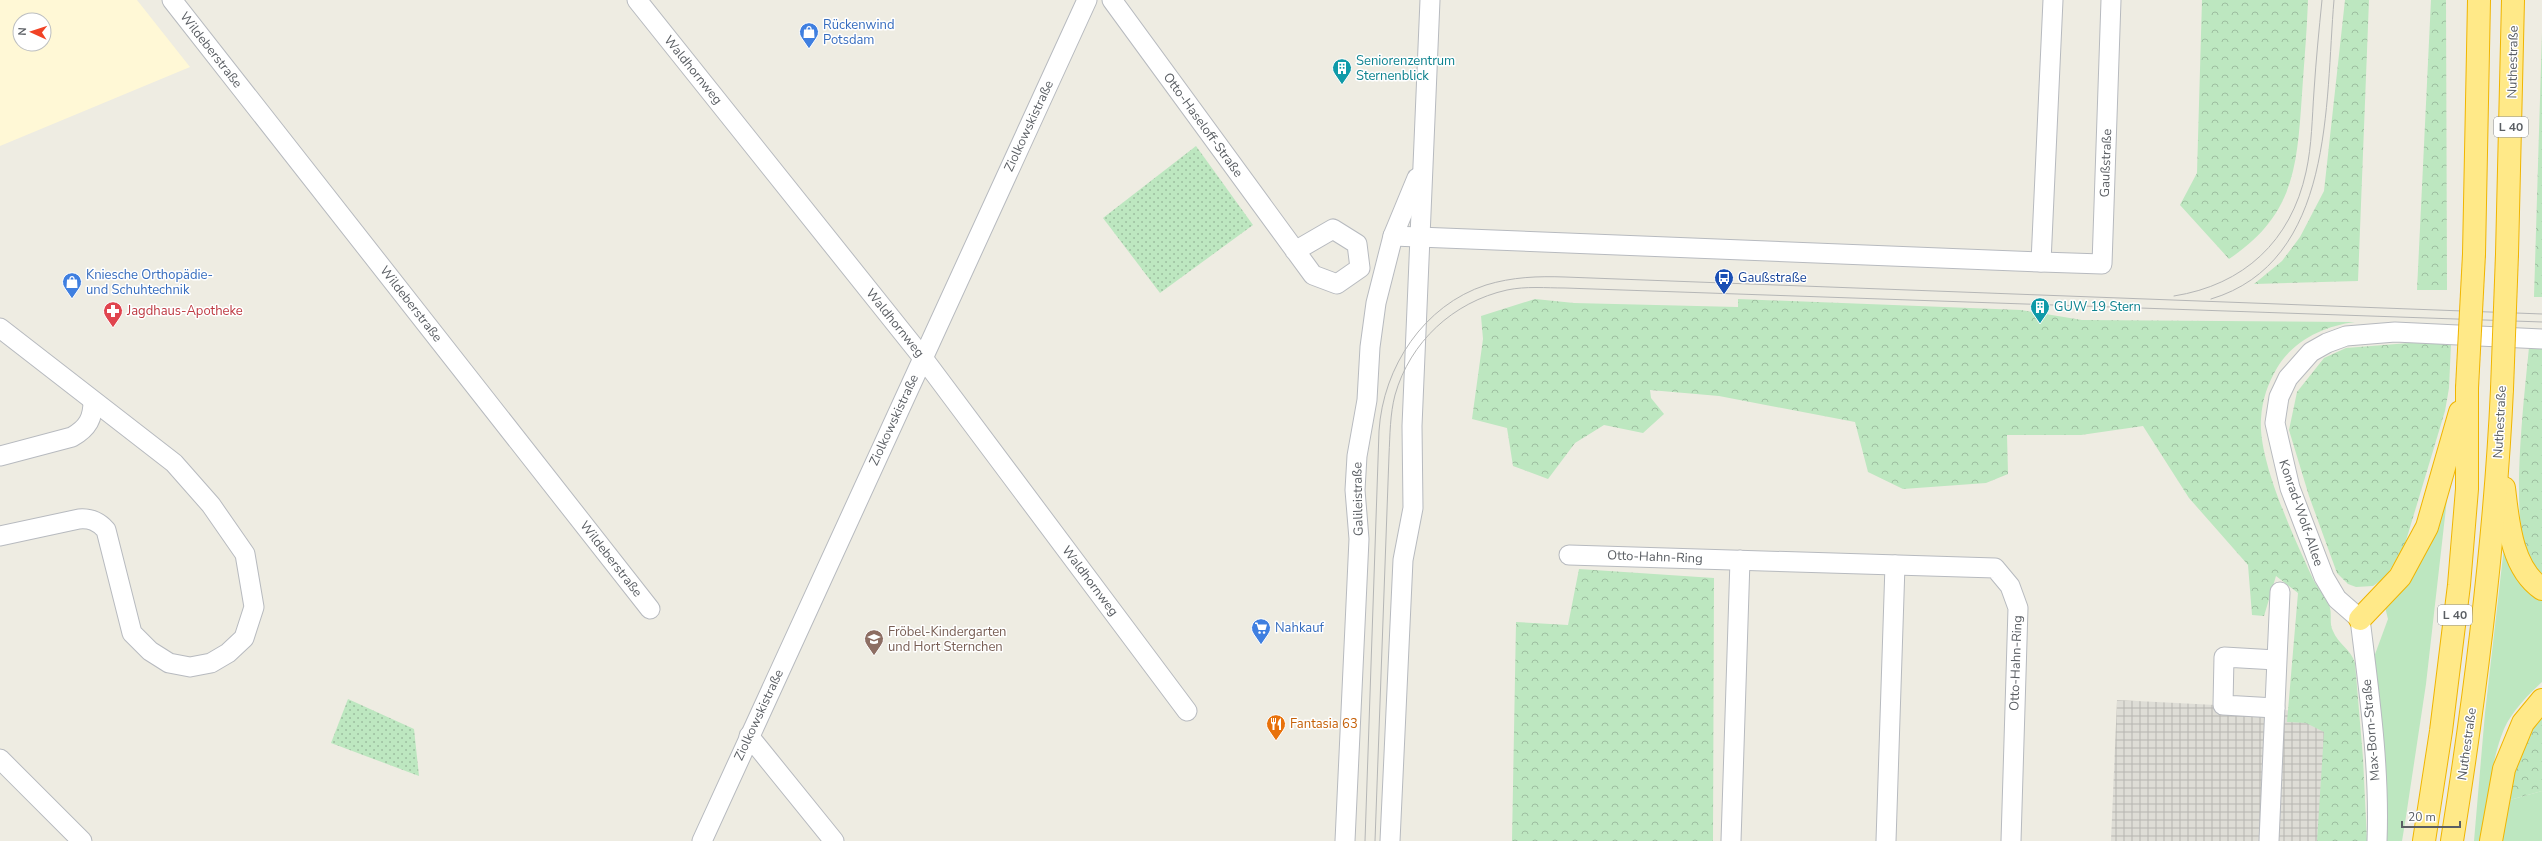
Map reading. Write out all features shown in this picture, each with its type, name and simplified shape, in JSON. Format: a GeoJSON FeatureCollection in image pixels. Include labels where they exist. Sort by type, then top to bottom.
{"type":"FeatureCollection","features":[{"type":"Feature","properties":{"kind":"highway","name":"L 40"},"geometry":{"type":"LineString","coordinates":[[2424,841],[2441,731],[2459,586],[2467,489],[2467,388],[2474,254],[2479,0]]}},
{"type":"Feature","properties":{"kind":"highway","name":"Nuthestraße"},"geometry":{"type":"LineString","coordinates":[[2452,841],[2468,747],[2488,577],[2499,448],[2507,254],[2513,0]]}},
{"type":"Feature","properties":{"kind":"highway"},"geometry":{"type":"LineString","coordinates":[[2360,619],[2400,577],[2426,527],[2467,388]]}},
{"type":"Feature","properties":{"kind":"highway"},"geometry":{"type":"LineString","coordinates":[[2499,448],[2511,539],[2521,564],[2542,589]]}},
{"type":"Feature","properties":{"kind":"highway"},"geometry":{"type":"LineString","coordinates":[[2491,841],[2504,769],[2523,723],[2542,700]]}},
{"type":"Feature","properties":{"kind":"street","name":"Wildeberstraße"},"geometry":{"type":"LineString","coordinates":[[172,0],[650,608]]}},
{"type":"Feature","properties":{"kind":"street","name":"Waldhornweg"},"geometry":{"type":"LineString","coordinates":[[637,0],[923,358],[1187,711]]}},
{"type":"Feature","properties":{"kind":"street","name":"Ziolkowskistraße"},"geometry":{"type":"LineString","coordinates":[[702,841],[1087,0]]}},
{"type":"Feature","properties":{"kind":"street","name":"Otto-Haseloff-Straße"},"geometry":{"type":"LineString","coordinates":[[1112,0],[1295,251]]}},
{"type":"Feature","properties":{"kind":"street","name":"Galileistraße"},"geometry":{"type":"LineString","coordinates":[[1390,841],[1403,560],[1413,508],[1412,439],[1419,238],[1430,0]]}},
{"type":"Feature","properties":{"kind":"street"},"geometry":{"type":"LineString","coordinates":[[2041,262],[2053,0]]}},
{"type":"Feature","properties":{"kind":"street","name":"Gaußstraße"},"geometry":{"type":"LineString","coordinates":[[1393,236],[2102,264],[2111,0]]}},
{"type":"Feature","properties":{"kind":"street","name":"Galileistraße"},"geometry":{"type":"LineString","coordinates":[[1345,841],[1359,539],[1356,498],[1357,456],[1368,400],[1370,347],[1376,303],[1393,236],[1422,166]]}},
{"type":"Feature","properties":{"kind":"street"},"geometry":{"type":"LineString","coordinates":[[0,328],[174,463],[211,505],[245,554],[254,607],[244,638],[228,654],[210,663],[190,667],[169,663],[150,651],[132,632],[106,530],[101,525],[88,518],[0,536]]}},
{"type":"Feature","properties":{"kind":"street","name":"Konrad-Wolf-Allee"},"geometry":{"type":"LineString","coordinates":[[2360,619],[2337,599],[2324,577],[2290,488],[2275,423],[2279,397],[2288,378],[2311,352],[2327,343],[2346,336],[2395,332],[2542,339]]}},
{"type":"Feature","properties":{"kind":"street"},"geometry":{"type":"LineString","coordinates":[[0,456],[72,437],[81,432],[93,414],[93,400]]}},
{"type":"Feature","properties":{"kind":"street","name":"Otto-Hahn-Ring"},"geometry":{"type":"LineString","coordinates":[[1569,555],[1995,568],[2010,586],[2018,608],[2012,841]]}},
{"type":"Feature","properties":{"kind":"street"},"geometry":{"type":"LineString","coordinates":[[1731,841],[1740,560]]}},
{"type":"Feature","properties":{"kind":"street"},"geometry":{"type":"LineString","coordinates":[[1886,841],[1895,565]]}},
{"type":"Feature","properties":{"kind":"street"},"geometry":{"type":"LineString","coordinates":[[2269,841],[2280,592]]}},
{"type":"Feature","properties":{"kind":"street","name":"Max-Born-Straße"},"geometry":{"type":"LineString","coordinates":[[2360,619],[2374,747],[2377,841]]}},
{"type":"Feature","properties":{"kind":"street"},"geometry":{"type":"LineString","coordinates":[[2274,708],[2223,705],[2224,658],[2276,660]]}},
{"type":"Feature","properties":{"kind":"street"},"geometry":{"type":"LineString","coordinates":[[749,736],[834,841]]}},
{"type":"Feature","properties":{"kind":"street"},"geometry":{"type":"LineString","coordinates":[[0,759],[82,841]]}},
{"type":"Feature","properties":{"kind":"shaded area"},"geometry":{"type":"Polygon","coordinates":[[[0,0],[137,0],[190,67],[0,146],[0,0]]]}},
{"type":"Feature","properties":{"kind":"shaded area"},"geometry":{"type":"Polygon","coordinates":[[[2117,700],[2275,708],[2333,719],[2326,841],[2111,841],[2117,700]]]}},
{"type":"Feature","properties":{"kind":"green space"},"geometry":{"type":"Polygon","coordinates":[[[2202,0],[2308,0],[2298,144],[2288,187],[2280,206],[2268,225],[2251,242],[2229,259],[2180,205],[2197,173],[2202,0]]]}},
{"type":"Feature","properties":{"kind":"green space"},"geometry":{"type":"Polygon","coordinates":[[[2345,0],[2369,0],[2358,281],[2254,284],[2282,261],[2300,237],[2324,191],[2345,0]]]}},
{"type":"Feature","properties":{"kind":"green space"},"geometry":{"type":"Polygon","coordinates":[[[2431,0],[2446,0],[2447,290],[2417,290],[2431,0]]]}},
{"type":"Feature","properties":{"kind":"green space"},"geometry":{"type":"Polygon","coordinates":[[[2542,32],[2542,297],[2534,297],[2542,32]]]}},
{"type":"Feature","properties":{"kind":"green space"},"geometry":{"type":"Polygon","coordinates":[[[1196,146],[1253,225],[1160,293],[1103,218],[1196,146]]]}},
{"type":"Feature","properties":{"kind":"green space"},"geometry":{"type":"Polygon","coordinates":[[[1535,299],[1574,303],[1738,307],[1738,299],[2021,310],[2082,320],[2355,322],[2332,327],[2311,336],[2301,342],[2284,358],[2277,368],[2266,392],[2261,419],[2265,457],[2279,500],[2313,579],[2329,604],[2331,611],[2331,625],[2335,636],[2351,654],[2355,663],[2363,758],[2367,841],[2317,841],[2324,732],[2306,723],[2287,722],[2298,593],[2276,576],[2264,616],[2252,615],[2248,565],[2189,498],[2143,426],[2081,435],[2007,435],[2008,474],[1986,483],[1903,489],[1868,472],[1855,422],[1719,396],[1650,390],[1651,398],[1664,414],[1643,433],[1604,425],[1575,443],[1548,479],[1513,466],[1507,428],[1472,419],[1483,339],[1481,316],[1535,299]]]}},
{"type":"Feature","properties":{"kind":"green space"},"geometry":{"type":"Polygon","coordinates":[[[2409,343],[2451,344],[2449,388],[2445,411],[2405,544],[2386,577],[2373,586],[2356,587],[2348,584],[2337,573],[2309,496],[2289,430],[2297,392],[2324,358],[2346,348],[2409,343]]]}},
{"type":"Feature","properties":{"kind":"green space"},"geometry":{"type":"Polygon","coordinates":[[[2529,347],[2542,349],[2542,574],[2530,560],[2523,543],[2520,519],[2520,458],[2529,347]]]}},
{"type":"Feature","properties":{"kind":"green space"},"geometry":{"type":"Polygon","coordinates":[[[2448,490],[2426,684],[2402,841],[2386,841],[2374,657],[2388,619],[2384,603],[2448,490]]]}},
{"type":"Feature","properties":{"kind":"green space"},"geometry":{"type":"Polygon","coordinates":[[[2504,547],[2514,571],[2522,584],[2542,600],[2542,682],[2516,710],[2507,722],[2504,729],[2492,770],[2482,841],[2474,841],[2485,713],[2504,547]]]}},
{"type":"Feature","properties":{"kind":"green space"},"geometry":{"type":"Polygon","coordinates":[[[1579,569],[1714,578],[1713,841],[1512,841],[1516,622],[1568,625],[1579,569]]]}},
{"type":"Feature","properties":{"kind":"green space"},"geometry":{"type":"Polygon","coordinates":[[[348,699],[414,729],[419,776],[331,743],[348,699]]]}},
{"type":"Feature","properties":{"kind":"green space"},"geometry":{"type":"Polygon","coordinates":[[[2542,710],[2542,791],[2506,801],[2514,759],[2542,710]]]}},
{"type":"Feature","properties":{"kind":"green space"},"geometry":{"type":"Polygon","coordinates":[[[2542,791],[2542,841],[2499,841],[2506,801],[2542,791]]]}},
{"type":"Feature","properties":{"kind":"tram line"},"geometry":{"type":"LineString","coordinates":[[2174,296],[2199,290],[2222,282],[2243,270],[2261,256],[2276,239],[2289,219],[2299,197],[2308,162],[2311,142],[2322,0]]}},
{"type":"Feature","properties":{"kind":"tram line"},"geometry":{"type":"LineString","coordinates":[[2211,299],[2252,280],[2281,251],[2302,215],[2316,174],[2324,130],[2334,0]]}},
{"type":"Feature","properties":{"kind":"tram line"},"geometry":{"type":"LineString","coordinates":[[1365,841],[1379,431],[1382,407],[1398,362],[1411,342],[1426,323],[1444,307],[1464,294],[1486,285],[1506,280],[1535,277],[1555,277],[2542,314]]}},
{"type":"Feature","properties":{"kind":"tram line"},"geometry":{"type":"LineString","coordinates":[[1375,841],[1390,425],[1393,402],[1402,376],[1411,358],[1423,342],[1436,327],[1469,304],[1487,296],[1507,290],[1521,288],[1565,288],[2542,322]]}},
{"type":"Feature","properties":{"kind":"place","name":"Rückenwind Potsdam"},"geometry":{"type":"Point","coordinates":[809,49]}},
{"type":"Feature","properties":{"kind":"place","name":"Seniorenzentrum Sternenblick"},"geometry":{"type":"Point","coordinates":[1342,85]}},
{"type":"Feature","properties":{"kind":"place","name":"Gaußstraße"},"geometry":{"type":"Point","coordinates":[1724,295]}},
{"type":"Feature","properties":{"kind":"place","name":"Kniesche Orthopädie- und Schuhtechnik"},"geometry":{"type":"Point","coordinates":[72,299]}},
{"type":"Feature","properties":{"kind":"place","name":"GUW 19 Stern"},"geometry":{"type":"Point","coordinates":[2040,324]}},
{"type":"Feature","properties":{"kind":"place","name":"Jagdhaus-Apotheke"},"geometry":{"type":"Point","coordinates":[113,328]}},
{"type":"Feature","properties":{"kind":"place","name":"Nahkauf"},"geometry":{"type":"Point","coordinates":[1261,645]}},
{"type":"Feature","properties":{"kind":"place","name":"Fröbel-Kindergarten und Hort Sternchen"},"geometry":{"type":"Point","coordinates":[874,656]}},
{"type":"Feature","properties":{"kind":"place","name":"Fantasia 63"},"geometry":{"type":"Point","coordinates":[1276,741]}}]}
